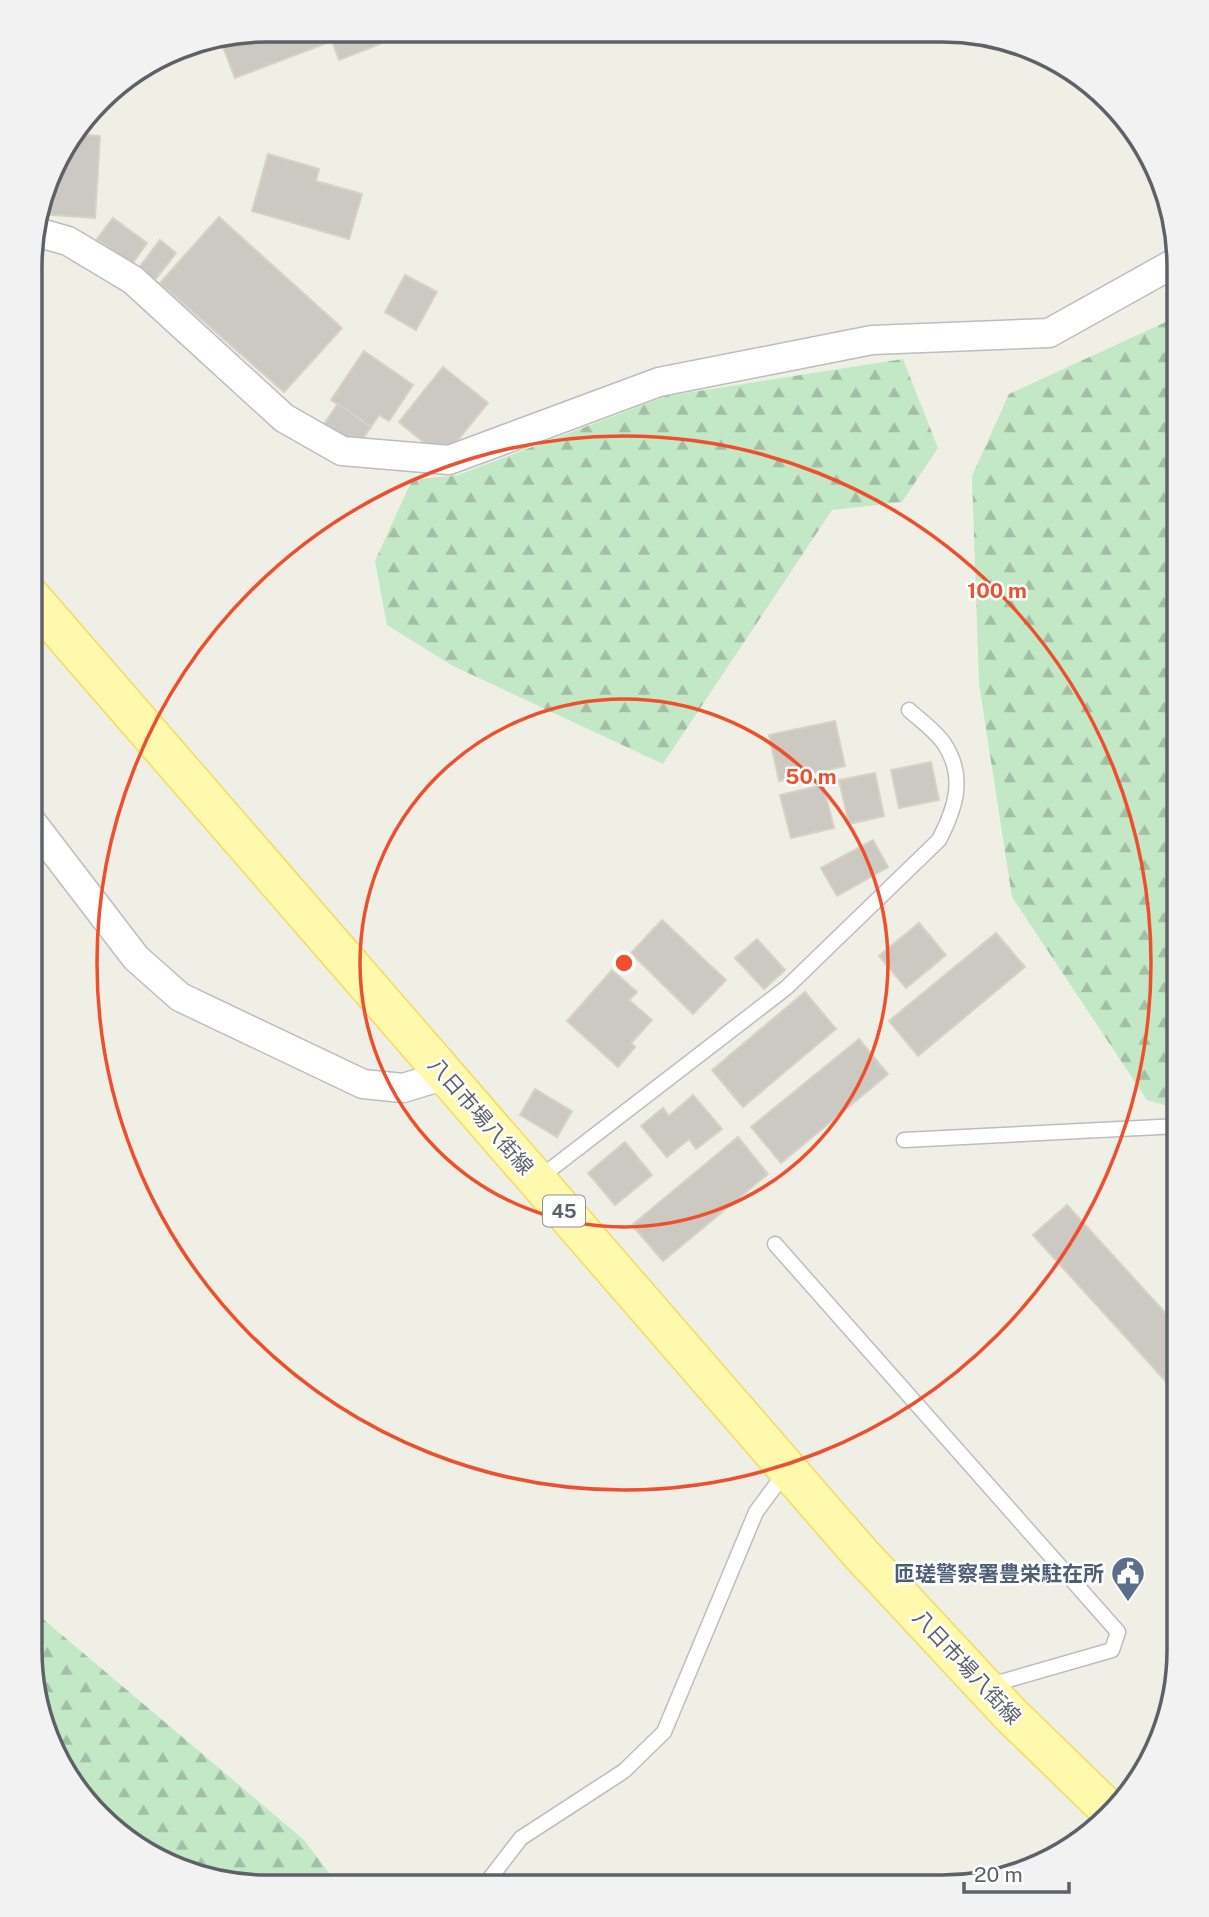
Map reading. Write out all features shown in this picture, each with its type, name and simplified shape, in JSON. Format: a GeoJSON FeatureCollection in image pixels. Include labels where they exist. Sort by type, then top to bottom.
{"type":"FeatureCollection","features":[{"type":"Feature","properties":{"kind":"main road","name":"八日市場八街線"},"geometry":{"type":"LineString","coordinates":[[42,610],[860,1553],[985,1687],[1104,1805]]}},
{"type":"Feature","properties":{"kind":"street"},"geometry":{"type":"LineString","coordinates":[[45,234],[68,241],[133,280],[284,418],[342,451],[449,460],[659,382],[872,340],[1049,332],[1167,267]]}},
{"type":"Feature","properties":{"kind":"street"},"geometry":{"type":"LineString","coordinates":[[42,835],[136,958],[180,998],[363,1084],[403,1088],[446,1075]]}},
{"type":"Feature","properties":{"kind":"lane"},"geometry":{"type":"LineString","coordinates":[[536,1180],[786,988],[939,840],[953,814],[958,775],[945,744],[909,710]]}},
{"type":"Feature","properties":{"kind":"lane"},"geometry":{"type":"LineString","coordinates":[[904,1140],[1167,1127]]}},
{"type":"Feature","properties":{"kind":"lane"},"geometry":{"type":"LineString","coordinates":[[775,1244],[1118,1632],[1112,1650],[985,1687]]}},
{"type":"Feature","properties":{"kind":"lane"},"geometry":{"type":"LineString","coordinates":[[492,1875],[521,1838],[624,1771],[664,1732],[756,1512],[787,1469]]}},
{"type":"Feature","properties":{"kind":"green space"},"geometry":{"type":"Polygon","coordinates":[[[1167,322],[1167,1106],[1147,1100],[1012,897],[979,683],[972,476],[1009,394],[1167,322]]]}},
{"type":"Feature","properties":{"kind":"green space"},"geometry":{"type":"Polygon","coordinates":[[[903,359],[938,448],[902,502],[832,510],[663,764],[453,666],[387,625],[375,561],[412,480],[458,475],[667,396],[903,359]]]}},
{"type":"Feature","properties":{"kind":"green space"},"geometry":{"type":"Polygon","coordinates":[[[42,1618],[304,1840],[331,1875],[267,1875],[209,1867],[181,1858],[130,1829],[88,1787],[59,1736],[46,1694],[42,1665],[42,1618]]]}},
{"type":"Feature","properties":{"kind":"building"},"geometry":{"type":"Polygon","coordinates":[[[267,42],[329,42],[235,78],[223,47],[267,42]]]}},
{"type":"Feature","properties":{"kind":"building"},"geometry":{"type":"Polygon","coordinates":[[[332,42],[380,44],[339,60],[332,42]]]}},
{"type":"Feature","properties":{"kind":"building"},"geometry":{"type":"Polygon","coordinates":[[[86,135],[100,136],[95,218],[49,215],[59,181],[72,154],[86,135]]]}},
{"type":"Feature","properties":{"kind":"building"},"geometry":{"type":"Polygon","coordinates":[[[268,154],[319,169],[316,181],[362,194],[349,239],[252,211],[268,154]]]}},
{"type":"Feature","properties":{"kind":"building"},"geometry":{"type":"Polygon","coordinates":[[[219,217],[342,328],[284,392],[160,283],[219,217]]]}},
{"type":"Feature","properties":{"kind":"building"},"geometry":{"type":"Polygon","coordinates":[[[113,218],[147,243],[132,264],[97,239],[113,218]]]}},
{"type":"Feature","properties":{"kind":"building"},"geometry":{"type":"Polygon","coordinates":[[[160,240],[176,253],[154,281],[138,269],[160,240]]]}},
{"type":"Feature","properties":{"kind":"building"},"geometry":{"type":"Polygon","coordinates":[[[405,275],[437,292],[416,330],[385,312],[405,275]]]}},
{"type":"Feature","properties":{"kind":"building"},"geometry":{"type":"Polygon","coordinates":[[[364,351],[413,385],[389,421],[379,415],[371,427],[331,400],[364,351]]]}},
{"type":"Feature","properties":{"kind":"building"},"geometry":{"type":"Polygon","coordinates":[[[443,367],[488,403],[443,458],[399,422],[443,367]]]}},
{"type":"Feature","properties":{"kind":"building"},"geometry":{"type":"Polygon","coordinates":[[[338,404],[371,427],[357,447],[324,424],[338,404]]]}},
{"type":"Feature","properties":{"kind":"building"},"geometry":{"type":"Polygon","coordinates":[[[835,721],[845,766],[779,781],[769,735],[835,721]]]}},
{"type":"Feature","properties":{"kind":"building"},"geometry":{"type":"Polygon","coordinates":[[[931,762],[939,800],[899,808],[891,770],[931,762]]]}},
{"type":"Feature","properties":{"kind":"building"},"geometry":{"type":"Polygon","coordinates":[[[875,773],[884,816],[849,824],[839,780],[875,773]]]}},
{"type":"Feature","properties":{"kind":"building"},"geometry":{"type":"Polygon","coordinates":[[[823,785],[834,828],[791,838],[780,795],[823,785]]]}},
{"type":"Feature","properties":{"kind":"building"},"geometry":{"type":"Polygon","coordinates":[[[873,840],[888,867],[837,896],[821,868],[873,840]]]}},
{"type":"Feature","properties":{"kind":"building"},"geometry":{"type":"Polygon","coordinates":[[[662,920],[726,980],[693,1014],[631,953],[662,920]]]}},
{"type":"Feature","properties":{"kind":"building"},"geometry":{"type":"Polygon","coordinates":[[[919,923],[946,955],[906,988],[879,956],[919,923]]]}},
{"type":"Feature","properties":{"kind":"building"},"geometry":{"type":"Polygon","coordinates":[[[996,933],[1025,967],[918,1056],[889,1021],[996,933]]]}},
{"type":"Feature","properties":{"kind":"building"},"geometry":{"type":"Polygon","coordinates":[[[757,939],[785,970],[764,989],[735,958],[757,939]]]}},
{"type":"Feature","properties":{"kind":"building"},"geometry":{"type":"Polygon","coordinates":[[[612,970],[637,992],[629,1000],[652,1020],[631,1043],[635,1047],[618,1067],[567,1021],[612,970]]]}},
{"type":"Feature","properties":{"kind":"building"},"geometry":{"type":"Polygon","coordinates":[[[805,992],[836,1029],[743,1107],[712,1070],[805,992]]]}},
{"type":"Feature","properties":{"kind":"building"},"geometry":{"type":"Polygon","coordinates":[[[859,1039],[888,1074],[781,1163],[751,1127],[859,1039]]]}},
{"type":"Feature","properties":{"kind":"building"},"geometry":{"type":"Polygon","coordinates":[[[535,1089],[572,1111],[557,1137],[520,1115],[535,1089]]]}},
{"type":"Feature","properties":{"kind":"building"},"geometry":{"type":"Polygon","coordinates":[[[693,1095],[722,1129],[696,1149],[689,1139],[667,1157],[641,1126],[663,1108],[669,1116],[693,1095]]]}},
{"type":"Feature","properties":{"kind":"building"},"geometry":{"type":"Polygon","coordinates":[[[738,1137],[768,1174],[663,1261],[632,1225],[738,1137]]]}},
{"type":"Feature","properties":{"kind":"building"},"geometry":{"type":"Polygon","coordinates":[[[625,1142],[652,1175],[615,1205],[588,1173],[625,1142]]]}},
{"type":"Feature","properties":{"kind":"building"},"geometry":{"type":"Polygon","coordinates":[[[1067,1205],[1167,1315],[1167,1383],[1033,1235],[1067,1205]]]}},
{"type":"Feature","properties":{"kind":"place","name":"匝瑳警察署豊栄駐在所"},"geometry":{"type":"Point","coordinates":[1128,1603]}}]}
